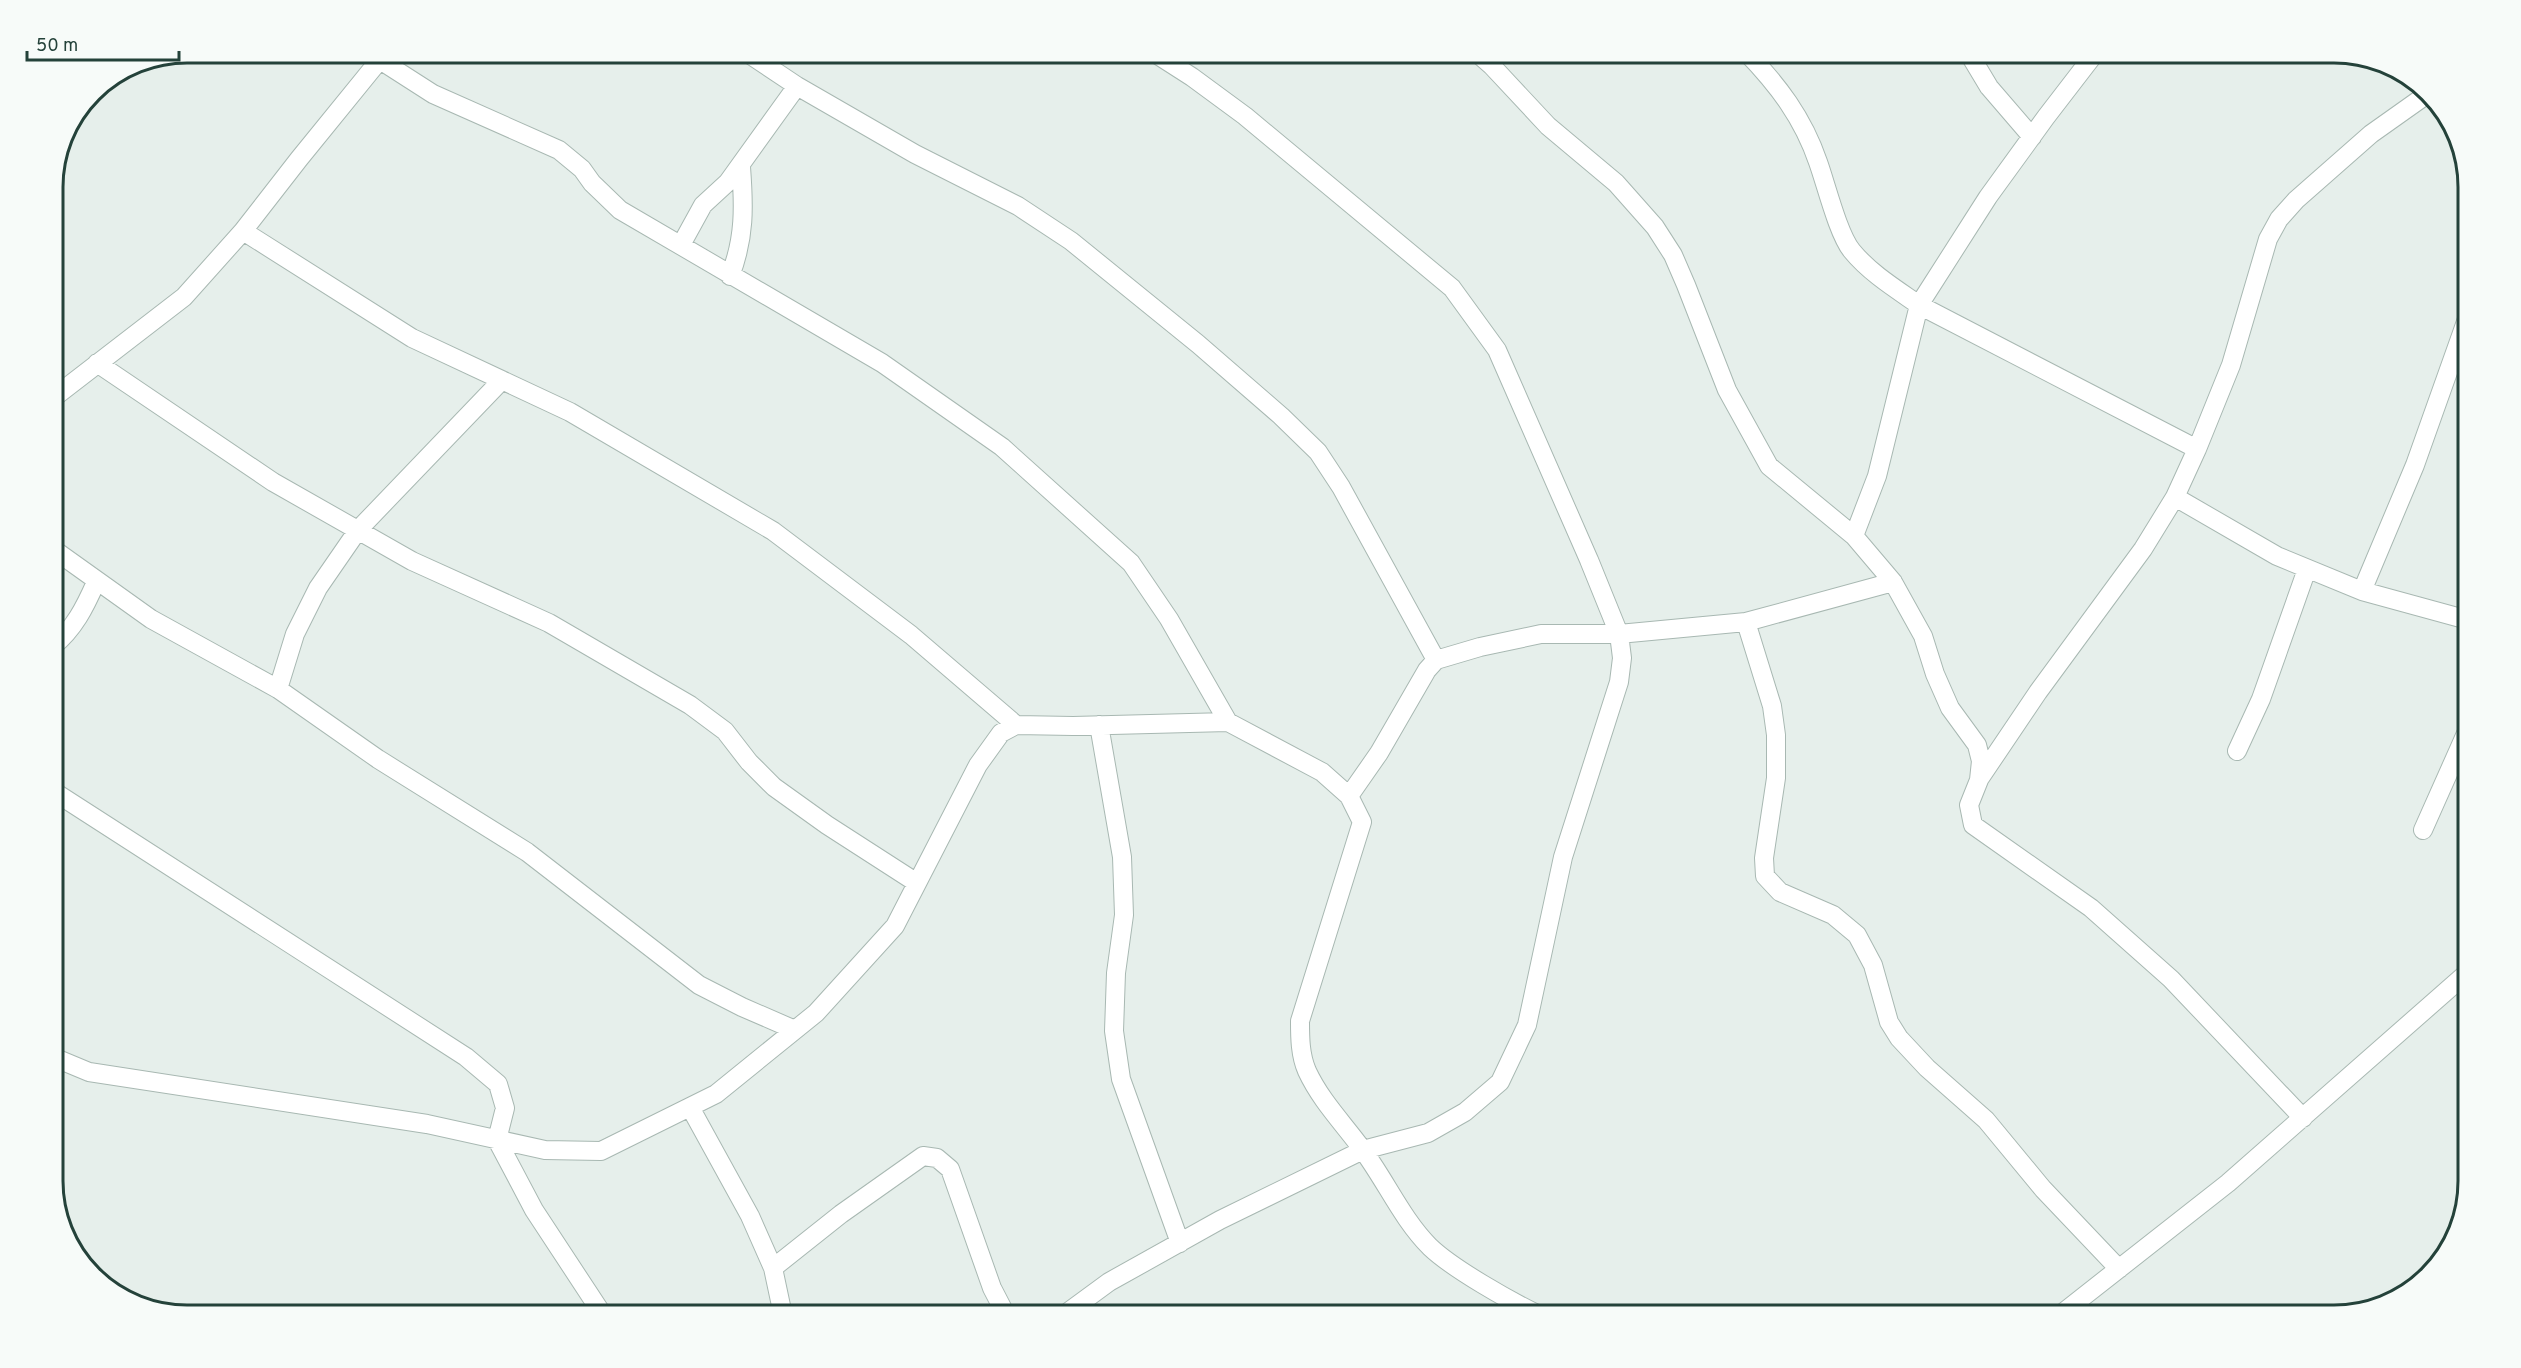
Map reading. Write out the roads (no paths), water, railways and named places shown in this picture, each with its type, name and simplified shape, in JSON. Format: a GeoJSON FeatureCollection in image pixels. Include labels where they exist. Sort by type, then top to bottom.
{"type":"FeatureCollection","features":[{"type":"Feature","properties":{"kind":"street"},"geometry":{"type":"LineString","coordinates":[[63,390],[184,297],[243,231],[377,63]]}},
{"type":"Feature","properties":{"kind":"street"},"geometry":{"type":"LineString","coordinates":[[392,63],[433,94],[559,150],[582,169],[592,183],[620,210],[882,363],[1002,447],[1131,563],[1169,619],[1228,722]]}},
{"type":"Feature","properties":{"kind":"street"},"geometry":{"type":"LineString","coordinates":[[762,63],[797,86],[915,154],[1018,206],[1071,241],[1165,316],[1281,416],[1318,452],[1341,486],[1436,660]]}},
{"type":"Feature","properties":{"kind":"street"},"geometry":{"type":"LineString","coordinates":[[1079,1305],[1109,1282],[1180,1243],[1363,1150],[1428,1133],[1465,1112],[1500,1082],[1527,1025],[1563,857],[1619,682],[1622,658],[1619,634],[1497,350],[1452,288],[1245,116],[1170,63]]}},
{"type":"Feature","properties":{"kind":"street"},"geometry":{"type":"LineString","coordinates":[[1489,63],[1548,126],[1617,183],[1655,227],[1673,255],[1727,390],[1769,466],[1854,537],[1893,582],[1923,636],[1935,674],[1950,708],[1977,745],[1981,761],[1979,780]]}},
{"type":"Feature","properties":{"kind":"street"},"geometry":{"type":"LineString","coordinates":[[1757,63],[1793,107],[1806,131],[1850,250],[1880,278],[1919,305],[2197,449]]}},
{"type":"Feature","properties":{"kind":"street"},"geometry":{"type":"LineString","coordinates":[[1975,63],[1989,87],[2032,137]]}},
{"type":"Feature","properties":{"kind":"street"},"geometry":{"type":"LineString","coordinates":[[1854,537],[1877,476],[1919,305],[1988,197],[2088,63]]}},
{"type":"Feature","properties":{"kind":"street"},"geometry":{"type":"LineString","coordinates":[[681,244],[703,205],[728,183],[797,86]]}},
{"type":"Feature","properties":{"kind":"street"},"geometry":{"type":"LineString","coordinates":[[2303,1118],[2171,979],[2091,908],[1973,825],[1969,805],[1979,780],[2038,692],[2143,549],[2175,497],[2231,365],[2268,239],[2279,219],[2296,200],[2371,134],[2421,99]]}},
{"type":"Feature","properties":{"kind":"street"},"geometry":{"type":"LineString","coordinates":[[730,276],[739,254],[744,210],[741,166]]}},
{"type":"Feature","properties":{"kind":"street"},"geometry":{"type":"LineString","coordinates":[[243,231],[412,338],[570,411],[773,531],[911,635],[1016,725]]}},
{"type":"Feature","properties":{"kind":"street"},"geometry":{"type":"LineString","coordinates":[[2362,591],[2415,465],[2458,344]]}},
{"type":"Feature","properties":{"kind":"street"},"geometry":{"type":"LineString","coordinates":[[96,363],[273,482],[412,561],[549,623],[690,705],[725,731],[749,762],[774,787],[826,825],[916,883]]}},
{"type":"Feature","properties":{"kind":"street"},"geometry":{"type":"LineString","coordinates":[[278,689],[295,634],[318,588],[358,530],[502,380]]}},
{"type":"Feature","properties":{"kind":"street"},"geometry":{"type":"LineString","coordinates":[[2175,497],[2277,556],[2307,569],[2362,591],[2458,617]]}},
{"type":"Feature","properties":{"kind":"street"},"geometry":{"type":"LineString","coordinates":[[63,557],[151,619],[278,689],[378,759],[527,852],[699,985],[795,1030]]}},
{"type":"Feature","properties":{"kind":"street"},"geometry":{"type":"LineString","coordinates":[[2237,751],[2261,699],[2307,569]]}},
{"type":"Feature","properties":{"kind":"street"},"geometry":{"type":"LineString","coordinates":[[63,639],[83,611],[96,582]]}},
{"type":"Feature","properties":{"kind":"street"},"geometry":{"type":"LineString","coordinates":[[1349,796],[1379,753],[1427,670],[1436,660],[1480,647],[1541,634],[1619,634],[1746,622],[1893,582]]}},
{"type":"Feature","properties":{"kind":"street"},"geometry":{"type":"LineString","coordinates":[[1746,622],[1772,706],[1776,735],[1776,778],[1764,858],[1765,876],[1780,892],[1833,915],[1857,935],[1873,965],[1889,1022],[1899,1038],[1927,1068],[1986,1119],[2043,1190],[2119,1269]]}},
{"type":"Feature","properties":{"kind":"street"},"geometry":{"type":"LineString","coordinates":[[63,1061],[89,1072],[427,1124],[545,1150],[601,1151],[716,1094],[816,1013],[895,926],[978,765],[1001,733],[1016,725],[1099,726],[1228,722],[1322,772],[1349,796],[1362,822],[1300,1021],[1300,1042],[1306,1069],[1326,1104],[1363,1150],[1399,1208],[1431,1248],[1470,1275],[1520,1305]]}},
{"type":"Feature","properties":{"kind":"street"},"geometry":{"type":"LineString","coordinates":[[1099,726],[1122,857],[1124,915],[1116,973],[1114,1031],[1121,1079],[1180,1243]]}},
{"type":"Feature","properties":{"kind":"street"},"geometry":{"type":"LineString","coordinates":[[2423,830],[2458,751]]}},
{"type":"Feature","properties":{"kind":"street"},"geometry":{"type":"LineString","coordinates":[[63,797],[465,1057],[498,1084],[505,1108],[497,1140],[534,1210],[596,1305]]}},
{"type":"Feature","properties":{"kind":"street"},"geometry":{"type":"LineString","coordinates":[[2074,1305],[2228,1183],[2458,981]]}},
{"type":"Feature","properties":{"kind":"street"},"geometry":{"type":"LineString","coordinates":[[690,1107],[750,1216],[773,1268],[781,1305]]}},
{"type":"Feature","properties":{"kind":"street"},"geometry":{"type":"LineString","coordinates":[[773,1268],[841,1214],[923,1156],[938,1158],[950,1169],[992,1288],[1000,1305]]}}]}
